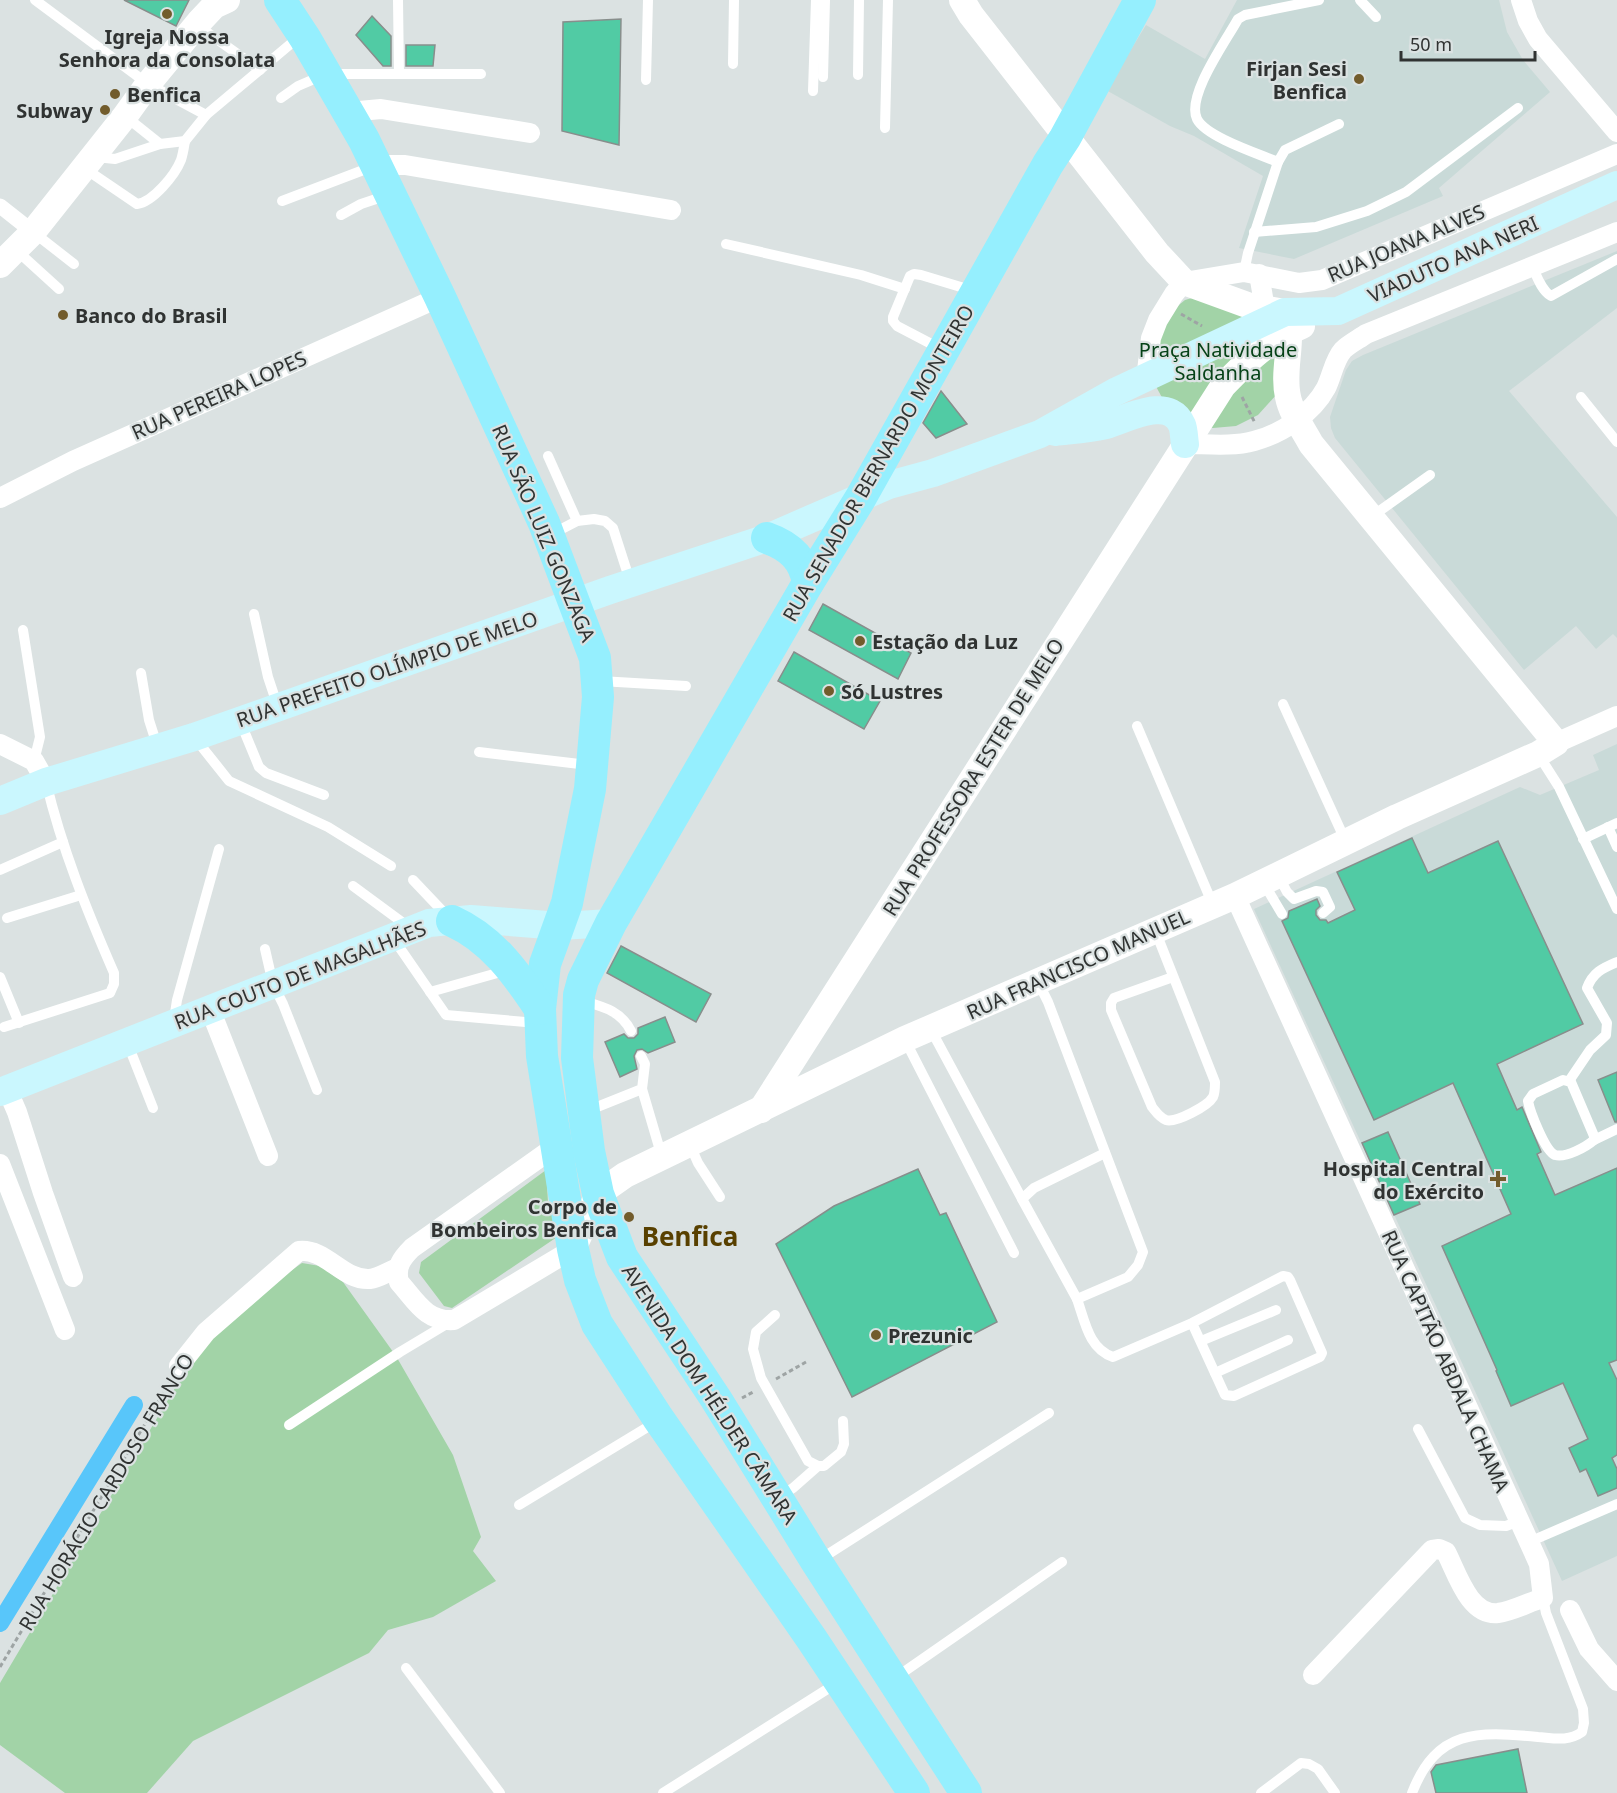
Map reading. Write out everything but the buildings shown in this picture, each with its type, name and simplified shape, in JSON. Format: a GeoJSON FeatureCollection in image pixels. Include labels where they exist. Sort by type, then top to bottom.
{"type":"FeatureCollection","features":[{"type":"Feature","properties":{"kind":"main road","name":"RUA SÃO LUIZ GONZAGA"},"geometry":{"type":"LineString","coordinates":[[280,0],[303,34],[348,112],[391,194],[549,536],[595,658],[598,697],[590,789],[573,880],[560,926],[545,964],[540,1016],[542,1056],[573,1249]]}},
{"type":"Feature","properties":{"kind":"main road","name":"RUA SENADOR BERNARDO MONTEIRO"},"geometry":{"type":"LineString","coordinates":[[611,923],[860,499],[1048,164],[1065,138],[1140,0]]}},
{"type":"Feature","properties":{"kind":"main road","name":"VIADUTO ANA NERI"},"geometry":{"type":"LineString","coordinates":[[1338,311],[1617,185]]}},
{"type":"Feature","properties":{"kind":"main road","name":"RUA PREFEITO OLÍMPIO DE MELO"},"geometry":{"type":"LineString","coordinates":[[0,801],[40,771],[158,748],[194,737],[767,538],[889,485],[933,473],[1040,434],[1115,392],[1280,317],[1338,311]]}},
{"type":"Feature","properties":{"kind":"main road"},"geometry":{"type":"LineString","coordinates":[[1040,434],[1105,425],[1139,414],[1162,410],[1171,413],[1183,426],[1185,444]]}},
{"type":"Feature","properties":{"kind":"main road"},"geometry":{"type":"LineString","coordinates":[[767,538],[787,547],[796,555],[806,571],[808,584]]}},
{"type":"Feature","properties":{"kind":"main road","name":"RUA COUTO DE MAGALHÃES"},"geometry":{"type":"LineString","coordinates":[[4,1090],[429,923],[471,919],[560,926],[611,923]]}},
{"type":"Feature","properties":{"kind":"main road"},"geometry":{"type":"LineString","coordinates":[[452,921],[478,935],[502,957],[512,969],[540,1016]]}},
{"type":"Feature","properties":{"kind":"main road","name":"AVENIDA DOM HÉLDER CÂMARA"},"geometry":{"type":"LineString","coordinates":[[611,923],[583,980],[578,1000],[577,1058],[598,1194],[622,1257],[716,1400],[816,1561],[966,1793]]}},
{"type":"Feature","properties":{"kind":"main road"},"geometry":{"type":"LineString","coordinates":[[573,1249],[580,1280],[597,1324],[658,1418],[914,1793]]}},
{"type":"Feature","properties":{"kind":"street"},"geometry":{"type":"LineString","coordinates":[[962,0],[1065,138],[1157,253],[1184,282],[1280,317]]}},
{"type":"Feature","properties":{"kind":"street"},"geometry":{"type":"LineString","coordinates":[[1521,0],[1528,21],[1538,39],[1617,132]]}},
{"type":"Feature","properties":{"kind":"street"},"geometry":{"type":"LineString","coordinates":[[0,206],[16,249],[125,116],[148,84],[219,2]]}},
{"type":"Feature","properties":{"kind":"street"},"geometry":{"type":"LineString","coordinates":[[348,112],[381,109],[530,133]]}},
{"type":"Feature","properties":{"kind":"street","name":"RUA JOANA ALVES"},"geometry":{"type":"LineString","coordinates":[[1184,282],[1251,273],[1299,283],[1322,280],[1617,154]]}},
{"type":"Feature","properties":{"kind":"street"},"geometry":{"type":"LineString","coordinates":[[377,165],[405,165],[671,210]]}},
{"type":"Feature","properties":{"kind":"street"},"geometry":{"type":"LineString","coordinates":[[1185,444],[1253,442],[1273,434],[1297,420],[1315,404],[1326,389],[1343,351],[1366,334],[1617,232]]}},
{"type":"Feature","properties":{"kind":"street"},"geometry":{"type":"LineString","coordinates":[[1251,273],[1280,317],[1288,398],[1311,444],[1371,517],[1547,748]]}},
{"type":"Feature","properties":{"kind":"street"},"geometry":{"type":"LineString","coordinates":[[1146,379],[1151,338],[1158,320],[1184,282]]}},
{"type":"Feature","properties":{"kind":"street","name":"RUA PEREIRA LOPES"},"geometry":{"type":"LineString","coordinates":[[0,498],[84,456],[440,297]]}},
{"type":"Feature","properties":{"kind":"street"},"geometry":{"type":"LineString","coordinates":[[1185,444],[1230,378],[1254,353],[1280,317]]}},
{"type":"Feature","properties":{"kind":"street","name":"RUA PROFESSORA ESTER DE MELO"},"geometry":{"type":"LineString","coordinates":[[761,1111],[1185,444]]}},
{"type":"Feature","properties":{"kind":"street","name":"RUA FRANCISCO MANUEL"},"geometry":{"type":"LineString","coordinates":[[598,1194],[625,1175],[761,1111],[905,1039],[1224,900],[1617,716]]}},
{"type":"Feature","properties":{"kind":"street"},"geometry":{"type":"LineString","coordinates":[[0,744],[40,771]]}},
{"type":"Feature","properties":{"kind":"street","name":"RUA CAPITÃO ABDALA CHAMA"},"geometry":{"type":"LineString","coordinates":[[1224,900],[1529,1542],[1539,1564],[1544,1598]]}},
{"type":"Feature","properties":{"kind":"street"},"geometry":{"type":"LineString","coordinates":[[210,1009],[268,1155]]}},
{"type":"Feature","properties":{"kind":"street"},"geometry":{"type":"LineString","coordinates":[[4,1090],[17,1112],[73,1277]]}},
{"type":"Feature","properties":{"kind":"street"},"geometry":{"type":"LineString","coordinates":[[556,1146],[412,1248],[398,1268],[399,1282],[427,1314],[436,1319],[454,1320],[573,1249],[598,1194]]}},
{"type":"Feature","properties":{"kind":"street"},"geometry":{"type":"LineString","coordinates":[[0,1164],[65,1330]]}},
{"type":"Feature","properties":{"kind":"street","name":"RUA HORÁCIO CARDOSO FRANCO"},"geometry":{"type":"LineString","coordinates":[[179,1366],[206,1332],[299,1251],[320,1256],[351,1275],[362,1278],[372,1279],[398,1268]]}},
{"type":"Feature","properties":{"kind":"street"},"geometry":{"type":"LineString","coordinates":[[1313,1675],[1432,1550],[1439,1549],[1446,1552],[1473,1605],[1486,1611],[1498,1613],[1544,1598]]}},
{"type":"Feature","properties":{"kind":"street"},"geometry":{"type":"LineString","coordinates":[[1570,1610],[1589,1649],[1617,1681]]}},
{"type":"Feature","properties":{"kind":"lane"},"geometry":{"type":"LineString","coordinates":[[35,0],[148,84],[206,115]]}},
{"type":"Feature","properties":{"kind":"lane"},"geometry":{"type":"LineString","coordinates":[[398,0],[399,74]]}},
{"type":"Feature","properties":{"kind":"lane"},"geometry":{"type":"LineString","coordinates":[[646,80],[648,0]]}},
{"type":"Feature","properties":{"kind":"lane"},"geometry":{"type":"LineString","coordinates":[[733,64],[734,0]]}},
{"type":"Feature","properties":{"kind":"lane"},"geometry":{"type":"LineString","coordinates":[[813,91],[816,0]]}},
{"type":"Feature","properties":{"kind":"lane"},"geometry":{"type":"LineString","coordinates":[[823,77],[825,0]]}},
{"type":"Feature","properties":{"kind":"lane"},"geometry":{"type":"LineString","coordinates":[[858,75],[859,0]]}},
{"type":"Feature","properties":{"kind":"lane"},"geometry":{"type":"LineString","coordinates":[[885,128],[888,0]]}},
{"type":"Feature","properties":{"kind":"lane"},"geometry":{"type":"LineString","coordinates":[[1278,162],[1232,144],[1204,128],[1197,119],[1195,104],[1198,90],[1238,20],[1245,15],[1319,0]]}},
{"type":"Feature","properties":{"kind":"lane"},"geometry":{"type":"LineString","coordinates":[[1360,0],[1376,16]]}},
{"type":"Feature","properties":{"kind":"lane"},"geometry":{"type":"LineString","coordinates":[[197,25],[260,70]]}},
{"type":"Feature","properties":{"kind":"lane"},"geometry":{"type":"LineString","coordinates":[[88,162],[137,204],[143,203],[156,195],[180,162],[185,141],[206,115],[303,34]]}},
{"type":"Feature","properties":{"kind":"lane"},"geometry":{"type":"LineString","coordinates":[[281,98],[326,74],[481,74]]}},
{"type":"Feature","properties":{"kind":"lane"},"geometry":{"type":"LineString","coordinates":[[1254,232],[1316,227],[1367,211],[1406,192],[1518,108]]}},
{"type":"Feature","properties":{"kind":"lane"},"geometry":{"type":"LineString","coordinates":[[125,116],[160,144]]}},
{"type":"Feature","properties":{"kind":"lane"},"geometry":{"type":"LineString","coordinates":[[1251,273],[1254,232],[1278,162],[1285,150],[1339,124]]}},
{"type":"Feature","properties":{"kind":"lane"},"geometry":{"type":"LineString","coordinates":[[88,162],[115,159],[160,144],[185,141]]}},
{"type":"Feature","properties":{"kind":"lane"},"geometry":{"type":"LineString","coordinates":[[282,201],[355,171],[377,165]]}},
{"type":"Feature","properties":{"kind":"lane"},"geometry":{"type":"LineString","coordinates":[[341,215],[361,204],[391,194]]}},
{"type":"Feature","properties":{"kind":"lane"},"geometry":{"type":"LineString","coordinates":[[726,244],[861,275],[905,289]]}},
{"type":"Feature","properties":{"kind":"lane"},"geometry":{"type":"LineString","coordinates":[[16,249],[74,264]]}},
{"type":"Feature","properties":{"kind":"lane"},"geometry":{"type":"LineString","coordinates":[[16,249],[59,289]]}},
{"type":"Feature","properties":{"kind":"lane"},"geometry":{"type":"LineString","coordinates":[[1533,268],[1538,280],[1547,294],[1551,296],[1617,259]]}},
{"type":"Feature","properties":{"kind":"lane"},"geometry":{"type":"LineString","coordinates":[[944,350],[897,326],[894,321],[893,316],[910,276],[914,274],[977,292]]}},
{"type":"Feature","properties":{"kind":"lane"},"geometry":{"type":"LineString","coordinates":[[1581,397],[1617,442]]}},
{"type":"Feature","properties":{"kind":"lane"},"geometry":{"type":"LineString","coordinates":[[548,456],[577,521]]}},
{"type":"Feature","properties":{"kind":"lane"},"geometry":{"type":"LineString","coordinates":[[1371,517],[1430,475]]}},
{"type":"Feature","properties":{"kind":"lane"},"geometry":{"type":"LineString","coordinates":[[549,536],[577,521],[594,519],[605,521],[613,528],[631,584]]}},
{"type":"Feature","properties":{"kind":"lane"},"geometry":{"type":"LineString","coordinates":[[254,614],[268,677],[278,707]]}},
{"type":"Feature","properties":{"kind":"lane"},"geometry":{"type":"LineString","coordinates":[[4,1028],[110,993],[114,984],[114,973],[81,895],[40,771],[40,737],[23,630]]}},
{"type":"Feature","properties":{"kind":"lane"},"geometry":{"type":"LineString","coordinates":[[141,673],[149,720],[158,748]]}},
{"type":"Feature","properties":{"kind":"lane"},"geometry":{"type":"LineString","coordinates":[[597,681],[686,686]]}},
{"type":"Feature","properties":{"kind":"lane"},"geometry":{"type":"LineString","coordinates":[[1282,704],[1346,842]]}},
{"type":"Feature","properties":{"kind":"lane"},"geometry":{"type":"LineString","coordinates":[[240,721],[259,767],[266,773],[324,795]]}},
{"type":"Feature","properties":{"kind":"lane"},"geometry":{"type":"LineString","coordinates":[[1137,726],[1224,900]]}},
{"type":"Feature","properties":{"kind":"lane"},"geometry":{"type":"LineString","coordinates":[[194,737],[229,781],[328,826],[391,866]]}},
{"type":"Feature","properties":{"kind":"lane"},"geometry":{"type":"LineString","coordinates":[[1547,748],[1558,788],[1617,909]]}},
{"type":"Feature","properties":{"kind":"lane"},"geometry":{"type":"LineString","coordinates":[[479,752],[592,766]]}},
{"type":"Feature","properties":{"kind":"lane"},"geometry":{"type":"LineString","coordinates":[[1584,839],[1613,825],[1617,847]]}},
{"type":"Feature","properties":{"kind":"lane"},"geometry":{"type":"LineString","coordinates":[[0,870],[63,842]]}},
{"type":"Feature","properties":{"kind":"lane"},"geometry":{"type":"LineString","coordinates":[[174,1024],[177,1000],[219,849]]}},
{"type":"Feature","properties":{"kind":"lane"},"geometry":{"type":"LineString","coordinates":[[1270,878],[1294,899],[1316,891],[1323,892],[1330,908],[1323,913]]}},
{"type":"Feature","properties":{"kind":"lane"},"geometry":{"type":"LineString","coordinates":[[1270,878],[1282,914]]}},
{"type":"Feature","properties":{"kind":"lane"},"geometry":{"type":"LineString","coordinates":[[413,880],[452,921]]}},
{"type":"Feature","properties":{"kind":"lane"},"geometry":{"type":"LineString","coordinates":[[353,886],[402,934],[430,992],[446,1015],[540,1016]]}},
{"type":"Feature","properties":{"kind":"lane"},"geometry":{"type":"LineString","coordinates":[[7,918],[81,895]]}},
{"type":"Feature","properties":{"kind":"lane"},"geometry":{"type":"LineString","coordinates":[[1155,930],[1215,1082],[1214,1095],[1206,1104],[1176,1120],[1167,1120],[1159,1116],[1152,1107],[1111,1010],[1111,1003],[1114,998],[1173,977]]}},
{"type":"Feature","properties":{"kind":"lane"},"geometry":{"type":"LineString","coordinates":[[264,949],[273,984],[317,1090]]}},
{"type":"Feature","properties":{"kind":"lane"},"geometry":{"type":"LineString","coordinates":[[1569,1081],[1590,1050],[1606,1035],[1607,1023],[1587,988],[1600,969],[1617,962]]}},
{"type":"Feature","properties":{"kind":"lane"},"geometry":{"type":"LineString","coordinates":[[430,992],[512,969]]}},
{"type":"Feature","properties":{"kind":"lane"},"geometry":{"type":"LineString","coordinates":[[0,977],[19,1023]]}},
{"type":"Feature","properties":{"kind":"lane"},"geometry":{"type":"LineString","coordinates":[[1038,981],[1143,1252],[1138,1265],[1128,1277],[1077,1299]]}},
{"type":"Feature","properties":{"kind":"lane"},"geometry":{"type":"LineString","coordinates":[[578,1000],[613,1010],[626,1021],[631,1031]]}},
{"type":"Feature","properties":{"kind":"lane"},"geometry":{"type":"LineString","coordinates":[[930,1028],[1077,1299],[1094,1345],[1102,1354],[1113,1357],[1192,1323],[1283,1276],[1288,1277],[1322,1353],[1320,1357],[1234,1396],[1225,1395],[1192,1323]]}},
{"type":"Feature","properties":{"kind":"lane"},"geometry":{"type":"LineString","coordinates":[[905,1039],[1014,1253]]}},
{"type":"Feature","properties":{"kind":"lane"},"geometry":{"type":"LineString","coordinates":[[127,1042],[153,1108]]}},
{"type":"Feature","properties":{"kind":"lane"},"geometry":{"type":"LineString","coordinates":[[641,1056],[645,1064],[642,1089],[662,1157]]}},
{"type":"Feature","properties":{"kind":"lane"},"geometry":{"type":"LineString","coordinates":[[1569,1081],[1563,1080],[1533,1094],[1528,1101],[1549,1150],[1556,1155],[1566,1155],[1617,1129]]}},
{"type":"Feature","properties":{"kind":"lane"},"geometry":{"type":"LineString","coordinates":[[1569,1081],[1594,1140]]}},
{"type":"Feature","properties":{"kind":"lane"},"geometry":{"type":"LineString","coordinates":[[584,1112],[642,1089]]}},
{"type":"Feature","properties":{"kind":"lane"},"geometry":{"type":"LineString","coordinates":[[690,1144],[698,1163],[720,1197]]}},
{"type":"Feature","properties":{"kind":"lane"},"geometry":{"type":"LineString","coordinates":[[1022,1199],[1034,1188],[1105,1153]]}},
{"type":"Feature","properties":{"kind":"lane"},"geometry":{"type":"LineString","coordinates":[[1201,1341],[1276,1310]]}},
{"type":"Feature","properties":{"kind":"lane"},"geometry":{"type":"LineString","coordinates":[[775,1315],[756,1332],[753,1349],[761,1378],[808,1461],[824,1466],[841,1452],[844,1444],[843,1421]]}},
{"type":"Feature","properties":{"kind":"lane"},"geometry":{"type":"LineString","coordinates":[[289,1425],[400,1352],[454,1320]]}},
{"type":"Feature","properties":{"kind":"lane"},"geometry":{"type":"LineString","coordinates":[[1215,1373],[1288,1340]]}},
{"type":"Feature","properties":{"kind":"lane"},"geometry":{"type":"LineString","coordinates":[[816,1561],[1049,1413]]}},
{"type":"Feature","properties":{"kind":"lane"},"geometry":{"type":"LineString","coordinates":[[519,1505],[646,1428],[658,1418]]}},
{"type":"Feature","properties":{"kind":"lane"},"geometry":{"type":"LineString","coordinates":[[1418,1429],[1465,1518],[1480,1525],[1506,1526],[1519,1521]]}},
{"type":"Feature","properties":{"kind":"lane"},"geometry":{"type":"LineString","coordinates":[[777,1498],[793,1488],[818,1466]]}},
{"type":"Feature","properties":{"kind":"lane"},"geometry":{"type":"LineString","coordinates":[[1529,1542],[1617,1504]]}},
{"type":"Feature","properties":{"kind":"lane"},"geometry":{"type":"LineString","coordinates":[[892,1680],[1062,1562]]}},
{"type":"Feature","properties":{"kind":"lane"},"geometry":{"type":"LineString","coordinates":[[1412,1793],[1420,1773],[1433,1756],[1451,1742],[1487,1734],[1564,1739],[1582,1732],[1583,1709],[1546,1613],[1544,1598]]}},
{"type":"Feature","properties":{"kind":"lane"},"geometry":{"type":"LineString","coordinates":[[406,1668],[500,1793]]}},
{"type":"Feature","properties":{"kind":"lane"},"geometry":{"type":"LineString","coordinates":[[663,1793],[839,1681]]}},
{"type":"Feature","properties":{"kind":"lane"},"geometry":{"type":"LineString","coordinates":[[1261,1793],[1301,1763],[1318,1769],[1335,1793]]}},
{"type":"Feature","properties":{"kind":"path","name":"RUA HORÁCIO CARDOSO FRANCO"},"geometry":{"type":"LineString","coordinates":[[0,1667],[179,1366]]}},
{"type":"Feature","properties":{"kind":"shaded area"},"geometry":{"type":"Polygon","coordinates":[[[1237,0],[1499,0],[1507,32],[1523,60],[1550,92],[1439,188],[1443,196],[1294,259],[1239,248],[1263,176],[1194,136],[1170,126],[1106,90],[1146,25],[1205,59],[1237,0]]]}},
{"type":"Feature","properties":{"kind":"shaded area"},"geometry":{"type":"Polygon","coordinates":[[[1617,251],[1617,308],[1509,391],[1617,517],[1617,638],[1613,634],[1596,649],[1576,626],[1524,670],[1335,438],[1330,417],[1346,370],[1352,361],[1617,251]]]}},
{"type":"Feature","properties":{"kind":"shaded area","name":"Hospital Central do Exército"},"geometry":{"type":"Polygon","coordinates":[[[1617,744],[1617,1556],[1562,1581],[1254,909],[1520,787],[1540,795],[1599,770],[1593,755],[1617,744]]]}},
{"type":"Feature","properties":{"kind":"green space","name":"Praça Natividade Saldanha"},"geometry":{"type":"Polygon","coordinates":[[[1209,293],[1282,337],[1278,393],[1258,415],[1236,426],[1213,428],[1199,425],[1165,403],[1153,381],[1153,340],[1169,313],[1185,300],[1209,293]]]}},
{"type":"Feature","properties":{"kind":"green space"},"geometry":{"type":"Polygon","coordinates":[[[546,1170],[548,1202],[560,1235],[452,1308],[444,1306],[419,1273],[421,1262],[546,1170]]]}},
{"type":"Feature","properties":{"kind":"green space"},"geometry":{"type":"Polygon","coordinates":[[[302,1263],[320,1266],[343,1282],[396,1356],[453,1455],[481,1537],[473,1551],[496,1581],[433,1617],[388,1630],[369,1653],[193,1741],[147,1793],[65,1793],[0,1745],[0,1683],[198,1349],[220,1320],[302,1263]]]}},
{"type":"Feature","properties":{"kind":"waterway"},"geometry":{"type":"LineString","coordinates":[[0,1623],[134,1405]]}},
{"type":"Feature","properties":{"kind":"place","name":"Igreja Nossa Senhora da Consolata"},"geometry":{"type":"Point","coordinates":[167,14]}},
{"type":"Feature","properties":{"kind":"place","name":"Firjan Sesi Benfica"},"geometry":{"type":"Point","coordinates":[1359,79]}},
{"type":"Feature","properties":{"kind":"place","name":"Benfica"},"geometry":{"type":"Point","coordinates":[115,94]}},
{"type":"Feature","properties":{"kind":"place","name":"Subway"},"geometry":{"type":"Point","coordinates":[105,110]}},
{"type":"Feature","properties":{"kind":"place","name":"Banco do Brasil"},"geometry":{"type":"Point","coordinates":[63,315]}},
{"type":"Feature","properties":{"kind":"place","name":"Estação da Luz"},"geometry":{"type":"Point","coordinates":[860,641]}},
{"type":"Feature","properties":{"kind":"place","name":"Só Lustres"},"geometry":{"type":"Point","coordinates":[829,691]}},
{"type":"Feature","properties":{"kind":"place","name":"Hospital Central do Exército"},"geometry":{"type":"Point","coordinates":[1498,1179]}},
{"type":"Feature","properties":{"kind":"place","name":"Corpo de Bombeiros Benfica"},"geometry":{"type":"Point","coordinates":[629,1217]}},
{"type":"Feature","properties":{"kind":"place","name":"Prezunic"},"geometry":{"type":"Point","coordinates":[876,1335]}},
{"type":"Feature","properties":{"kind":"district","name":"Benfica"},"geometry":{"type":"Point","coordinates":[690,1236]}}]}
